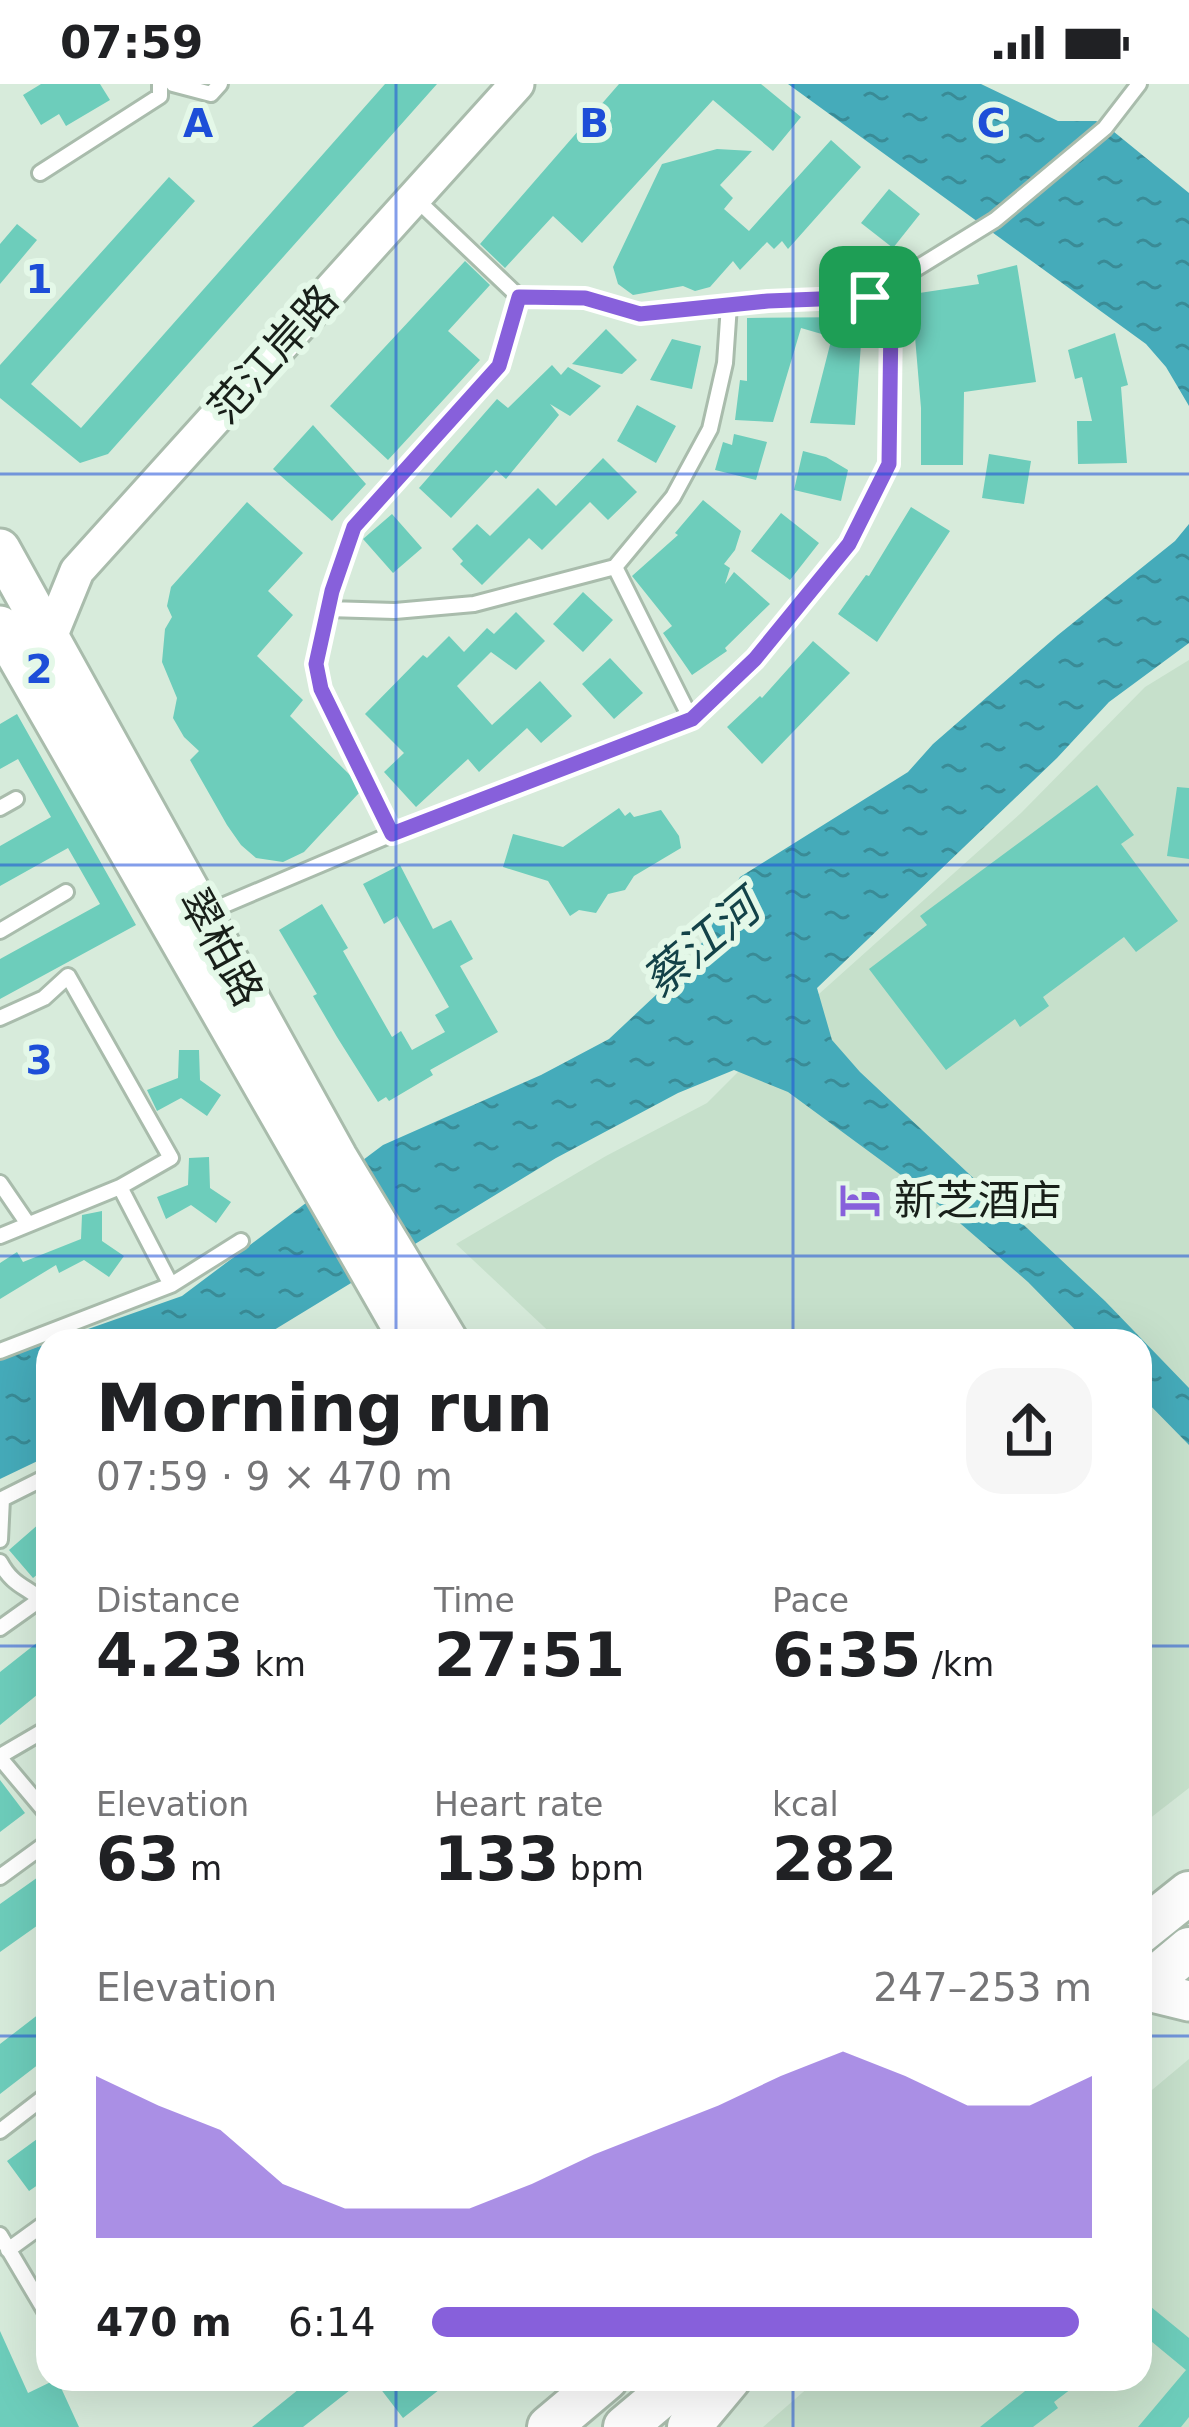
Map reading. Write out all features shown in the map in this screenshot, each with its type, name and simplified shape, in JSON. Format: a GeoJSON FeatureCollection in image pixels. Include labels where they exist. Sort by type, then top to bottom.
{"type":"FeatureCollection","features":[{"type":"Feature","properties":{"kind":"main road","name":"翠柏路"},"geometry":{"type":"LineString","coordinates":[[0,549],[203,914],[325,1163]]}},
{"type":"Feature","properties":{"kind":"main road","name":"翠柏路"},"geometry":{"type":"LineString","coordinates":[[0,626],[401,1293],[436,1329]]}},
{"type":"Feature","properties":{"kind":"main road","name":"翠柏路"},"geometry":{"type":"LineString","coordinates":[[401,1293],[408,1329]]}},
{"type":"Feature","properties":{"kind":"main road"},"geometry":{"type":"LineString","coordinates":[[1152,1922],[1189,1893]]}},
{"type":"Feature","properties":{"kind":"main road"},"geometry":{"type":"LineString","coordinates":[[549,2427],[592,2391]]}},
{"type":"Feature","properties":{"kind":"main road"},"geometry":{"type":"LineString","coordinates":[[626,2427],[668,2391]]}},
{"type":"Feature","properties":{"kind":"main road"},"geometry":{"type":"LineString","coordinates":[[689,2427],[719,2391]]}},
{"type":"Feature","properties":{"kind":"street","name":"范江岸路"},"geometry":{"type":"LineString","coordinates":[[50,637],[77,571],[517,84]]}},
{"type":"Feature","properties":{"kind":"lane"},"geometry":{"type":"LineString","coordinates":[[40,173],[160,96],[160,84]]}},
{"type":"Feature","properties":{"kind":"lane"},"geometry":{"type":"LineString","coordinates":[[173,84],[211,94],[220,84]]}},
{"type":"Feature","properties":{"kind":"lane"},"geometry":{"type":"LineString","coordinates":[[414,197],[519,297],[585,298],[640,314],[870,297],[1005,212],[1105,128],[1139,84]]}},
{"type":"Feature","properties":{"kind":"lane"},"geometry":{"type":"LineString","coordinates":[[392,834],[321,689],[316,664],[328,609],[354,527],[499,366],[519,297]]}},
{"type":"Feature","properties":{"kind":"lane"},"geometry":{"type":"LineString","coordinates":[[203,914],[392,834],[692,719],[755,659],[849,544],[889,464],[891,320],[870,297]]}},
{"type":"Feature","properties":{"kind":"lane"},"geometry":{"type":"LineString","coordinates":[[328,609],[395,611],[474,604],[615,567],[673,497],[710,429],[724,363],[729,305]]}},
{"type":"Feature","properties":{"kind":"lane"},"geometry":{"type":"LineString","coordinates":[[615,567],[692,719]]}},
{"type":"Feature","properties":{"kind":"lane"},"geometry":{"type":"LineString","coordinates":[[0,808],[16,799]]}},
{"type":"Feature","properties":{"kind":"lane"},"geometry":{"type":"LineString","coordinates":[[0,931],[66,892]]}},
{"type":"Feature","properties":{"kind":"lane"},"geometry":{"type":"LineString","coordinates":[[0,1018],[44,998],[68,976],[171,1158],[120,1186],[0,1236]]}},
{"type":"Feature","properties":{"kind":"lane"},"geometry":{"type":"LineString","coordinates":[[0,1183],[28,1224]]}},
{"type":"Feature","properties":{"kind":"lane"},"geometry":{"type":"LineString","coordinates":[[120,1186],[171,1285]]}},
{"type":"Feature","properties":{"kind":"lane"},"geometry":{"type":"LineString","coordinates":[[57,1329],[171,1285],[241,1241]]}},
{"type":"Feature","properties":{"kind":"lane"},"geometry":{"type":"LineString","coordinates":[[0,1351],[36,1337]]}},
{"type":"Feature","properties":{"kind":"lane"},"geometry":{"type":"LineString","coordinates":[[0,1540],[1,1500],[36,1482]]}},
{"type":"Feature","properties":{"kind":"lane"},"geometry":{"type":"LineString","coordinates":[[0,1562],[10,1581],[36,1595]]}},
{"type":"Feature","properties":{"kind":"lane"},"geometry":{"type":"LineString","coordinates":[[0,1628],[36,1606]]}},
{"type":"Feature","properties":{"kind":"lane"},"geometry":{"type":"LineString","coordinates":[[36,1735],[0,1757],[36,1800]]}},
{"type":"Feature","properties":{"kind":"lane"},"geometry":{"type":"LineString","coordinates":[[0,1877],[36,1851]]}},
{"type":"Feature","properties":{"kind":"lane"},"geometry":{"type":"LineString","coordinates":[[0,2131],[36,2103]]}},
{"type":"Feature","properties":{"kind":"lane"},"geometry":{"type":"LineString","coordinates":[[8,2250],[36,2230]]}},
{"type":"Feature","properties":{"kind":"lane"},"geometry":{"type":"LineString","coordinates":[[0,2234],[36,2296]]}},
{"type":"Feature","properties":{"kind":"shaded area","name":"新芝酒店"},"geometry":{"type":"Polygon","coordinates":[[[1189,660],[1189,1788],[1152,1817],[1152,1329],[546,1329],[456,1244],[707,1103],[791,1019],[1021,813],[1145,687],[1189,660]]]}},
{"type":"Feature","properties":{"kind":"shaded area"},"geometry":{"type":"Polygon","coordinates":[[[1189,2059],[1189,2427],[763,2427],[804,2391],[1152,2391],[1152,2090],[1189,2059]]]}},
{"type":"Feature","properties":{"kind":"water"},"geometry":{"type":"Polygon","coordinates":[[[788,84],[981,84],[1058,121],[1096,121],[1108,127],[1189,193],[1189,406],[1146,344],[788,84]]]}},
{"type":"Feature","properties":{"kind":"water"},"geometry":{"type":"Polygon","coordinates":[[[1189,524],[1189,643],[1109,702],[1057,758],[817,988],[832,1040],[860,1072],[1132,1329],[1074,1329],[924,1192],[788,1092],[734,1070],[678,1093],[556,1158],[276,1329],[88,1329],[182,1296],[383,1145],[541,1075],[609,1039],[690,963],[740,877],[908,772],[933,744],[1058,635],[1175,541],[1189,524]]]}},
{"type":"Feature","properties":{"kind":"water"},"geometry":{"type":"Polygon","coordinates":[[[36,1347],[36,1462],[0,1479],[0,1360],[36,1347]]]}},
{"type":"Feature","properties":{"kind":"water"},"geometry":{"type":"Polygon","coordinates":[[[1152,1350],[1189,1388],[1189,1445],[1152,1407],[1152,1350]]]}},
{"type":"Feature","properties":{"kind":"building"},"geometry":{"type":"Polygon","coordinates":[[[41,84],[100,84],[110,100],[66,126],[59,114],[41,125],[23,95],[41,84]]]}},
{"type":"Feature","properties":{"kind":"building"},"geometry":{"type":"Polygon","coordinates":[[[385,84],[437,84],[108,454],[80,463],[0,398],[0,365],[169,177],[195,201],[31,384],[81,428],[385,84]]]}},
{"type":"Feature","properties":{"kind":"building"},"geometry":{"type":"Polygon","coordinates":[[[619,84],[761,84],[801,117],[773,151],[713,100],[582,243],[553,216],[505,268],[480,244],[619,84]]]}},
{"type":"Feature","properties":{"kind":"building"},"geometry":{"type":"Polygon","coordinates":[[[831,140],[861,167],[788,249],[782,241],[774,249],[767,242],[740,270],[733,261],[710,287],[695,291],[683,286],[633,295],[618,284],[613,267],[662,164],[717,149],[752,151],[720,185],[733,198],[724,209],[749,231],[831,140]]]}},
{"type":"Feature","properties":{"kind":"building"},"geometry":{"type":"Polygon","coordinates":[[[889,189],[920,214],[893,248],[861,223],[889,189]]]}},
{"type":"Feature","properties":{"kind":"building"},"geometry":{"type":"Polygon","coordinates":[[[17,224],[37,240],[0,284],[0,244],[17,224]]]}},
{"type":"Feature","properties":{"kind":"building"},"geometry":{"type":"Polygon","coordinates":[[[465,261],[490,285],[448,331],[480,360],[388,460],[330,406],[465,261]]]}},
{"type":"Feature","properties":{"kind":"building"},"geometry":{"type":"Polygon","coordinates":[[[1017,265],[1036,382],[964,392],[963,465],[921,465],[915,337],[906,295],[979,284],[977,275],[1017,265]]]}},
{"type":"Feature","properties":{"kind":"building"},"geometry":{"type":"Polygon","coordinates":[[[863,317],[855,425],[810,423],[832,337],[801,328],[773,422],[735,420],[740,380],[747,381],[747,318],[863,317]]]}},
{"type":"Feature","properties":{"kind":"building"},"geometry":{"type":"Polygon","coordinates":[[[606,329],[637,360],[622,374],[572,364],[606,329]]]}},
{"type":"Feature","properties":{"kind":"building"},"geometry":{"type":"Polygon","coordinates":[[[1115,333],[1128,385],[1121,387],[1127,463],[1078,464],[1077,421],[1092,421],[1082,377],[1075,379],[1068,350],[1115,333]]]}},
{"type":"Feature","properties":{"kind":"building"},"geometry":{"type":"Polygon","coordinates":[[[672,339],[701,346],[692,389],[650,380],[672,339]]]}},
{"type":"Feature","properties":{"kind":"building"},"geometry":{"type":"Polygon","coordinates":[[[552,365],[561,375],[568,367],[601,386],[570,416],[550,404],[559,415],[506,479],[496,470],[451,518],[419,488],[497,399],[508,408],[552,365]]]}},
{"type":"Feature","properties":{"kind":"building"},"geometry":{"type":"Polygon","coordinates":[[[637,405],[676,426],[656,463],[617,441],[637,405]]]}},
{"type":"Feature","properties":{"kind":"building"},"geometry":{"type":"Polygon","coordinates":[[[313,425],[366,484],[332,521],[273,469],[313,425]]]}},
{"type":"Feature","properties":{"kind":"building"},"geometry":{"type":"Polygon","coordinates":[[[734,434],[767,442],[756,480],[715,470],[723,442],[732,445],[734,434]]]}},
{"type":"Feature","properties":{"kind":"building"},"geometry":{"type":"Polygon","coordinates":[[[803,451],[848,470],[841,501],[794,490],[803,451]]]}},
{"type":"Feature","properties":{"kind":"building"},"geometry":{"type":"Polygon","coordinates":[[[989,454],[1031,461],[1024,504],[982,498],[989,454]]]}},
{"type":"Feature","properties":{"kind":"building"},"geometry":{"type":"Polygon","coordinates":[[[603,458],[637,492],[608,520],[590,502],[542,550],[529,538],[482,585],[460,564],[463,561],[452,549],[477,524],[490,536],[538,488],[556,506],[603,458]]]}},
{"type":"Feature","properties":{"kind":"building"},"geometry":{"type":"Polygon","coordinates":[[[703,500],[741,531],[724,564],[730,568],[725,584],[734,572],[770,604],[727,651],[692,675],[663,633],[672,626],[632,576],[678,535],[675,533],[703,500]]]}},
{"type":"Feature","properties":{"kind":"building"},"geometry":{"type":"Polygon","coordinates":[[[247,502],[303,553],[268,591],[293,615],[257,656],[303,700],[290,716],[351,776],[359,793],[304,852],[283,862],[256,858],[227,825],[190,760],[199,751],[173,718],[177,698],[162,662],[165,629],[172,617],[167,606],[171,587],[247,502]]]}},
{"type":"Feature","properties":{"kind":"building"},"geometry":{"type":"Polygon","coordinates":[[[911,507],[950,531],[877,642],[838,614],[869,576],[911,507]]]}},
{"type":"Feature","properties":{"kind":"building"},"geometry":{"type":"Polygon","coordinates":[[[781,513],[819,543],[790,580],[751,551],[781,513]]]}},
{"type":"Feature","properties":{"kind":"building"},"geometry":{"type":"Polygon","coordinates":[[[392,514],[422,548],[393,573],[363,539],[392,514]]]}},
{"type":"Feature","properties":{"kind":"building"},"geometry":{"type":"Polygon","coordinates":[[[583,592],[613,620],[583,652],[553,624],[583,592]]]}},
{"type":"Feature","properties":{"kind":"building"},"geometry":{"type":"Polygon","coordinates":[[[516,612],[545,641],[516,670],[491,652],[457,686],[492,725],[540,681],[572,716],[541,743],[527,728],[479,772],[468,759],[416,807],[384,772],[404,753],[365,714],[423,655],[427,658],[449,636],[464,652],[487,628],[494,634],[516,612]]]}},
{"type":"Feature","properties":{"kind":"building"},"geometry":{"type":"Polygon","coordinates":[[[813,641],[850,673],[762,764],[727,727],[762,698],[813,641]]]}},
{"type":"Feature","properties":{"kind":"building"},"geometry":{"type":"Polygon","coordinates":[[[610,658],[643,693],[614,719],[582,684],[610,658]]]}},
{"type":"Feature","properties":{"kind":"building"},"geometry":{"type":"Polygon","coordinates":[[[17,714],[136,925],[0,999],[0,959],[100,904],[68,848],[0,886],[0,846],[51,817],[18,759],[0,769],[0,724],[17,714]]]}},
{"type":"Feature","properties":{"kind":"building"},"geometry":{"type":"Polygon","coordinates":[[[1097,785],[1134,835],[1121,844],[1178,921],[1136,952],[1124,937],[1043,997],[1049,1006],[1020,1027],[1015,1019],[946,1070],[869,969],[927,925],[920,916],[1097,785]]]}},
{"type":"Feature","properties":{"kind":"building"},"geometry":{"type":"Polygon","coordinates":[[[1177,787],[1189,788],[1189,859],[1167,856],[1177,787]]]}},
{"type":"Feature","properties":{"kind":"building"},"geometry":{"type":"Polygon","coordinates":[[[619,808],[625,816],[630,812],[634,817],[661,810],[679,836],[681,848],[634,876],[625,890],[608,894],[596,913],[579,910],[570,916],[548,881],[503,867],[513,834],[563,847],[619,808]]]}},
{"type":"Feature","properties":{"kind":"building"},"geometry":{"type":"Polygon","coordinates":[[[400,865],[433,929],[451,920],[473,959],[460,966],[498,1032],[430,1070],[433,1075],[389,1101],[386,1097],[378,1102],[279,930],[322,904],[392,1037],[401,1031],[412,1050],[445,1032],[435,1015],[449,1007],[397,916],[384,924],[363,884],[400,865]]]}},
{"type":"Feature","properties":{"kind":"building"},"geometry":{"type":"Polygon","coordinates":[[[179,1050],[199,1050],[200,1080],[221,1095],[207,1116],[181,1098],[157,1111],[147,1090],[178,1078],[179,1050]]]}},
{"type":"Feature","properties":{"kind":"building"},"geometry":{"type":"Polygon","coordinates":[[[209,1157],[210,1188],[231,1202],[216,1223],[191,1205],[166,1219],[157,1197],[188,1185],[189,1158],[209,1157]]]}},
{"type":"Feature","properties":{"kind":"building"},"geometry":{"type":"Polygon","coordinates":[[[102,1211],[102,1241],[124,1256],[109,1277],[84,1260],[59,1273],[56,1265],[0,1299],[0,1263],[17,1252],[23,1262],[81,1239],[82,1215],[102,1211]]]}},
{"type":"Feature","properties":{"kind":"building"},"geometry":{"type":"Polygon","coordinates":[[[36,1526],[36,1576],[33,1578],[9,1550],[36,1526]]]}},
{"type":"Feature","properties":{"kind":"building"},"geometry":{"type":"Polygon","coordinates":[[[36,1644],[36,1696],[0,1725],[0,1672],[36,1644]]]}},
{"type":"Feature","properties":{"kind":"building"},"geometry":{"type":"Polygon","coordinates":[[[0,1780],[25,1813],[0,1832],[0,1780]]]}},
{"type":"Feature","properties":{"kind":"building"},"geometry":{"type":"Polygon","coordinates":[[[36,1878],[36,1926],[0,1952],[0,1904],[36,1878]]]}},
{"type":"Feature","properties":{"kind":"building"},"geometry":{"type":"Polygon","coordinates":[[[36,2016],[36,2066],[0,2094],[0,2044],[36,2016]]]}},
{"type":"Feature","properties":{"kind":"building"},"geometry":{"type":"Polygon","coordinates":[[[36,2140],[36,2186],[29,2191],[7,2161],[36,2140]]]}},
{"type":"Feature","properties":{"kind":"building"},"geometry":{"type":"Polygon","coordinates":[[[1152,2308],[1189,2338],[1189,2417],[1181,2427],[1138,2427],[1186,2370],[1152,2342],[1152,2308]]]}},
{"type":"Feature","properties":{"kind":"building"},"geometry":{"type":"Polygon","coordinates":[[[0,2331],[28,2393],[62,2391],[79,2427],[0,2427],[0,2331]]]}},
{"type":"Feature","properties":{"kind":"building"},"geometry":{"type":"Polygon","coordinates":[[[297,2391],[349,2391],[303,2427],[252,2427],[297,2391]]]}},
{"type":"Feature","properties":{"kind":"building"},"geometry":{"type":"Polygon","coordinates":[[[382,2391],[438,2391],[403,2418],[382,2391]]]}},
{"type":"Feature","properties":{"kind":"building"},"geometry":{"type":"Polygon","coordinates":[[[1025,2391],[1068,2391],[1054,2402],[1058,2408],[1033,2427],[980,2427],[1025,2391]]]}},
{"type":"Feature","properties":{"kind":"place","name":"新芝酒店"},"geometry":{"type":"Point","coordinates":[860,1200]}},
{"type":"Feature","properties":{"kind":"route"},"geometry":{"type":"LineString","coordinates":[[519,297],[585,298],[640,314],[870,297],[891,320],[889,464],[849,544],[755,659],[692,719],[392,834],[321,689],[316,664],[332,591],[354,527],[499,366],[519,297]]}},
{"type":"Feature","properties":{"kind":"water label","name":"蔡江河"},"geometry":{"type":"Point","coordinates":[701,944]}}]}
